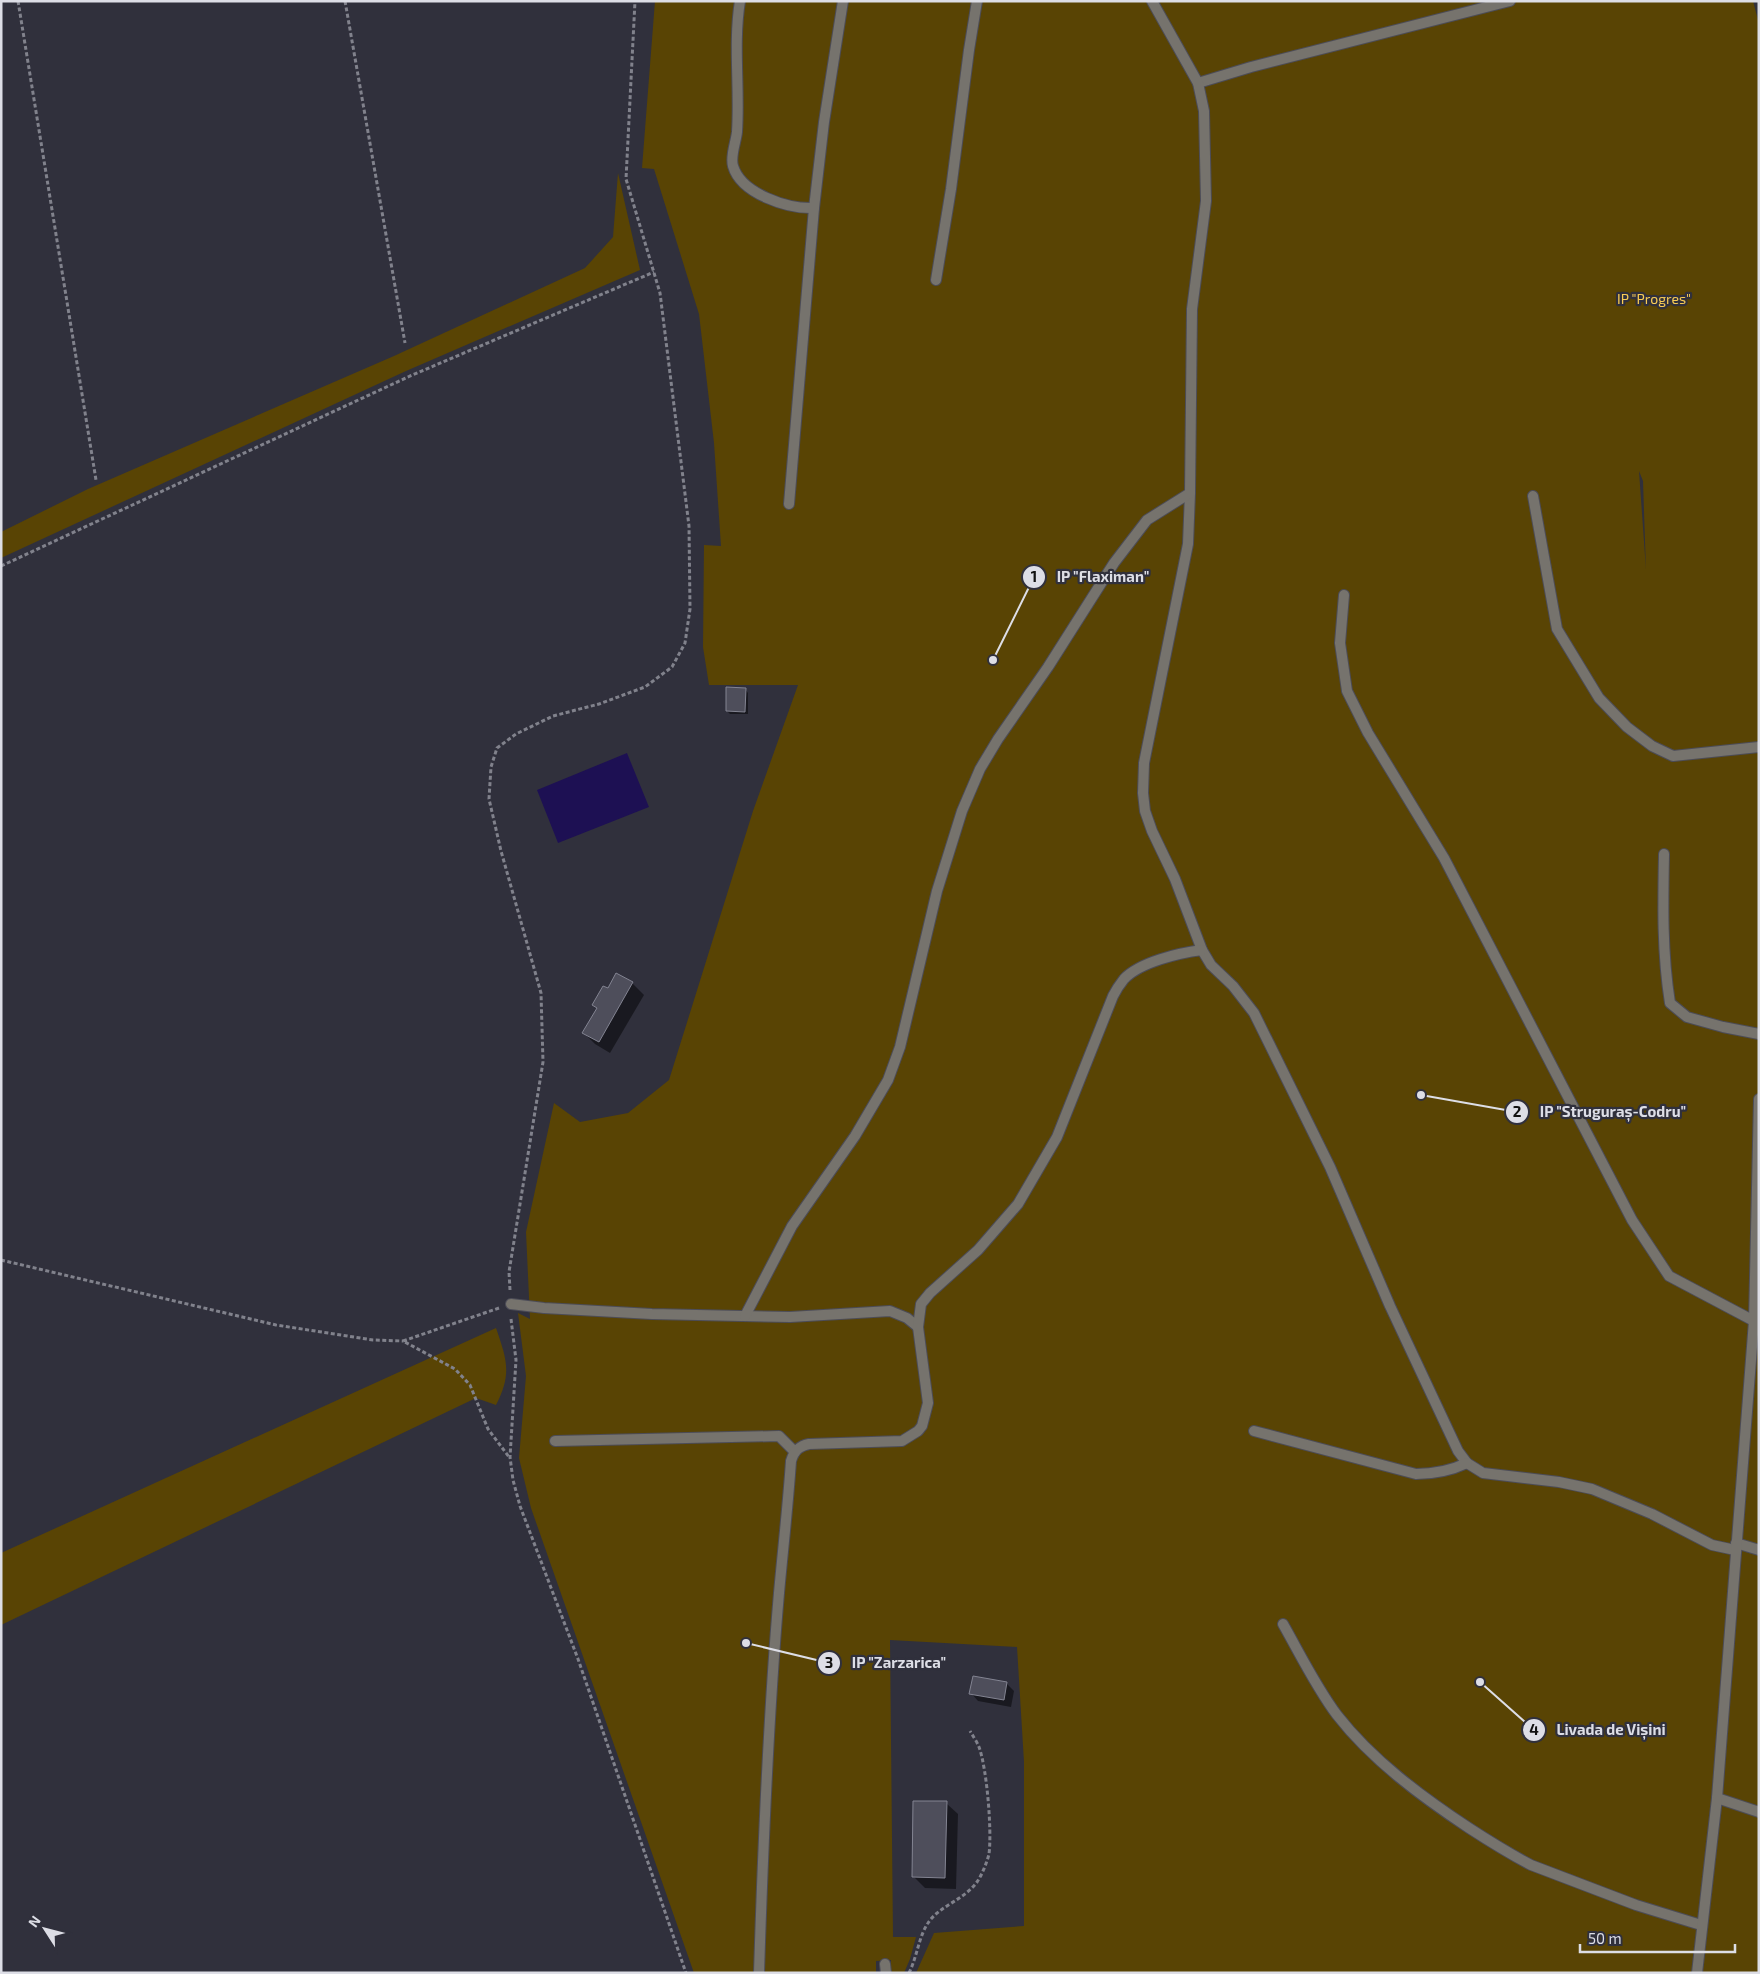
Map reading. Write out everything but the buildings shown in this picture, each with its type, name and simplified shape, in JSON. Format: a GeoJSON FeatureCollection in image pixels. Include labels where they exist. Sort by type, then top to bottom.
{"type":"FeatureCollection","features":[{"type":"Feature","properties":{"kind":"street"},"geometry":{"type":"LineString","coordinates":[[740,1],[736,60],[739,108],[732,165],[740,179],[749,188],[762,195],[800,208],[814,208]]}},
{"type":"Feature","properties":{"kind":"street"},"geometry":{"type":"LineString","coordinates":[[789,504],[814,208],[824,122],[843,1]]}},
{"type":"Feature","properties":{"kind":"street"},"geometry":{"type":"LineString","coordinates":[[936,280],[951,189],[977,1]]}},
{"type":"Feature","properties":{"kind":"street"},"geometry":{"type":"LineString","coordinates":[[1152,1],[1198,83],[1204,111],[1206,183],[1192,309],[1188,544],[1144,763],[1143,793],[1145,811],[1152,830],[1175,878],[1202,950],[1211,964],[1233,986],[1254,1013],[1330,1167],[1390,1306],[1458,1451],[1467,1463],[1492,1475],[1559,1482],[1592,1489],[1652,1514],[1712,1545],[1759,1550]]}},
{"type":"Feature","properties":{"kind":"street"},"geometry":{"type":"LineString","coordinates":[[1198,83],[1251,67],[1510,1]]}},
{"type":"Feature","properties":{"kind":"street"},"geometry":{"type":"LineString","coordinates":[[745,1316],[792,1226],[855,1136],[888,1080],[900,1047],[938,891],[962,811],[980,769],[998,739],[1053,660],[1114,563],[1147,520],[1190,492]]}},
{"type":"Feature","properties":{"kind":"street"},"geometry":{"type":"LineString","coordinates":[[1533,496],[1556,629],[1599,698],[1627,728],[1652,746],[1673,756],[1759,747]]}},
{"type":"Feature","properties":{"kind":"street"},"geometry":{"type":"LineString","coordinates":[[1344,595],[1340,643],[1347,691],[1368,734],[1444,858],[1632,1220],[1669,1276],[1754,1321]]}},
{"type":"Feature","properties":{"kind":"street"},"geometry":{"type":"LineString","coordinates":[[1664,854],[1665,973],[1670,1003],[1687,1017],[1759,1034]]}},
{"type":"Feature","properties":{"kind":"street"},"geometry":{"type":"LineString","coordinates":[[759,1973],[764,1803],[790,1461],[795,1452],[809,1444],[902,1441],[918,1431],[925,1420],[928,1403],[918,1327],[919,1311],[924,1299],[978,1250],[1018,1204],[1057,1137],[1113,996],[1124,979],[1132,972],[1180,952],[1202,950]]}},
{"type":"Feature","properties":{"kind":"street"},"geometry":{"type":"LineString","coordinates":[[1697,1973],[1717,1798],[1735,1546],[1754,1321],[1759,1100]]}},
{"type":"Feature","properties":{"kind":"street"},"geometry":{"type":"LineString","coordinates":[[511,1304],[544,1308],[652,1314],[790,1317],[890,1311],[907,1318],[918,1327]]}},
{"type":"Feature","properties":{"kind":"street"},"geometry":{"type":"LineString","coordinates":[[1254,1431],[1416,1474],[1444,1472],[1467,1463]]}},
{"type":"Feature","properties":{"kind":"street"},"geometry":{"type":"LineString","coordinates":[[555,1441],[779,1436],[795,1452]]}},
{"type":"Feature","properties":{"kind":"street"},"geometry":{"type":"LineString","coordinates":[[1283,1624],[1320,1690],[1338,1716],[1373,1753],[1414,1790],[1516,1858],[1627,1902],[1701,1925]]}},
{"type":"Feature","properties":{"kind":"street"},"geometry":{"type":"LineString","coordinates":[[1717,1798],[1759,1812]]}},
{"type":"Feature","properties":{"kind":"path"},"geometry":{"type":"LineString","coordinates":[[18,1],[96,480]]}},
{"type":"Feature","properties":{"kind":"path"},"geometry":{"type":"LineString","coordinates":[[346,1],[405,343]]}},
{"type":"Feature","properties":{"kind":"path"},"geometry":{"type":"LineString","coordinates":[[635,1],[626,179],[660,293],[689,526],[690,609],[685,643],[672,667],[645,688],[599,704],[553,716],[516,734],[497,748],[490,767],[489,799],[501,851],[541,993],[543,1062],[510,1272],[511,1328],[516,1360],[510,1457],[513,1480],[520,1506],[578,1659],[686,1973]]}},
{"type":"Feature","properties":{"kind":"path"},"geometry":{"type":"LineString","coordinates":[[1,566],[410,376],[654,272]]}},
{"type":"Feature","properties":{"kind":"path"},"geometry":{"type":"LineString","coordinates":[[1,1260],[276,1326],[373,1340],[403,1341],[511,1304]]}},
{"type":"Feature","properties":{"kind":"path"},"geometry":{"type":"LineString","coordinates":[[403,1341],[455,1369],[470,1385],[488,1429],[510,1457]]}},
{"type":"Feature","properties":{"kind":"path"},"geometry":{"type":"LineString","coordinates":[[910,1973],[928,1922],[947,1906],[966,1894],[979,1880],[989,1854],[989,1800],[979,1748],[970,1731]]}},
{"type":"Feature","properties":{"kind":"green space","name":"IP \"Progres\""},"geometry":{"type":"Polygon","coordinates":[[[655,1],[1753,1],[1759,24],[1759,1973],[916,1973],[934,1933],[1024,1926],[1024,1762],[1017,1647],[890,1640],[893,1937],[916,1937],[904,1973],[891,1973],[891,1960],[876,1961],[876,1973],[694,1973],[531,1508],[519,1458],[526,1376],[518,1313],[530,1319],[526,1232],[554,1103],[580,1122],[628,1113],[669,1080],[753,811],[798,685],[709,685],[703,647],[704,545],[721,546],[714,443],[699,314],[654,169],[642,168],[655,1]],[[1639,471],[1646,569],[1643,481],[1639,471]]]}},
{"type":"Feature","properties":{"kind":"green space"},"geometry":{"type":"Polygon","coordinates":[[[618,173],[640,270],[406,371],[1,558],[1,532],[88,489],[394,356],[585,268],[613,237],[618,173]]]}},
{"type":"Feature","properties":{"kind":"green space"},"geometry":{"type":"Polygon","coordinates":[[[496,1328],[505,1358],[506,1375],[496,1405],[476,1398],[1,1625],[1,1553],[496,1328]]]}},
{"type":"Feature","properties":{"kind":"shaded area"},"geometry":{"type":"Polygon","coordinates":[[[627,753],[649,807],[558,843],[537,790],[627,753]]]}},
{"type":"Feature","properties":{"kind":"place","name":"IP \"Flaximan\""},"geometry":{"type":"Point","coordinates":[993,660]}},
{"type":"Feature","properties":{"kind":"place","name":"IP \"Struguraș-Codru\""},"geometry":{"type":"Point","coordinates":[1421,1095]}},
{"type":"Feature","properties":{"kind":"place","name":"IP \"Zarzarica\""},"geometry":{"type":"Point","coordinates":[746,1643]}},
{"type":"Feature","properties":{"kind":"place","name":"Livada de Vișini"},"geometry":{"type":"Point","coordinates":[1480,1682]}}]}
